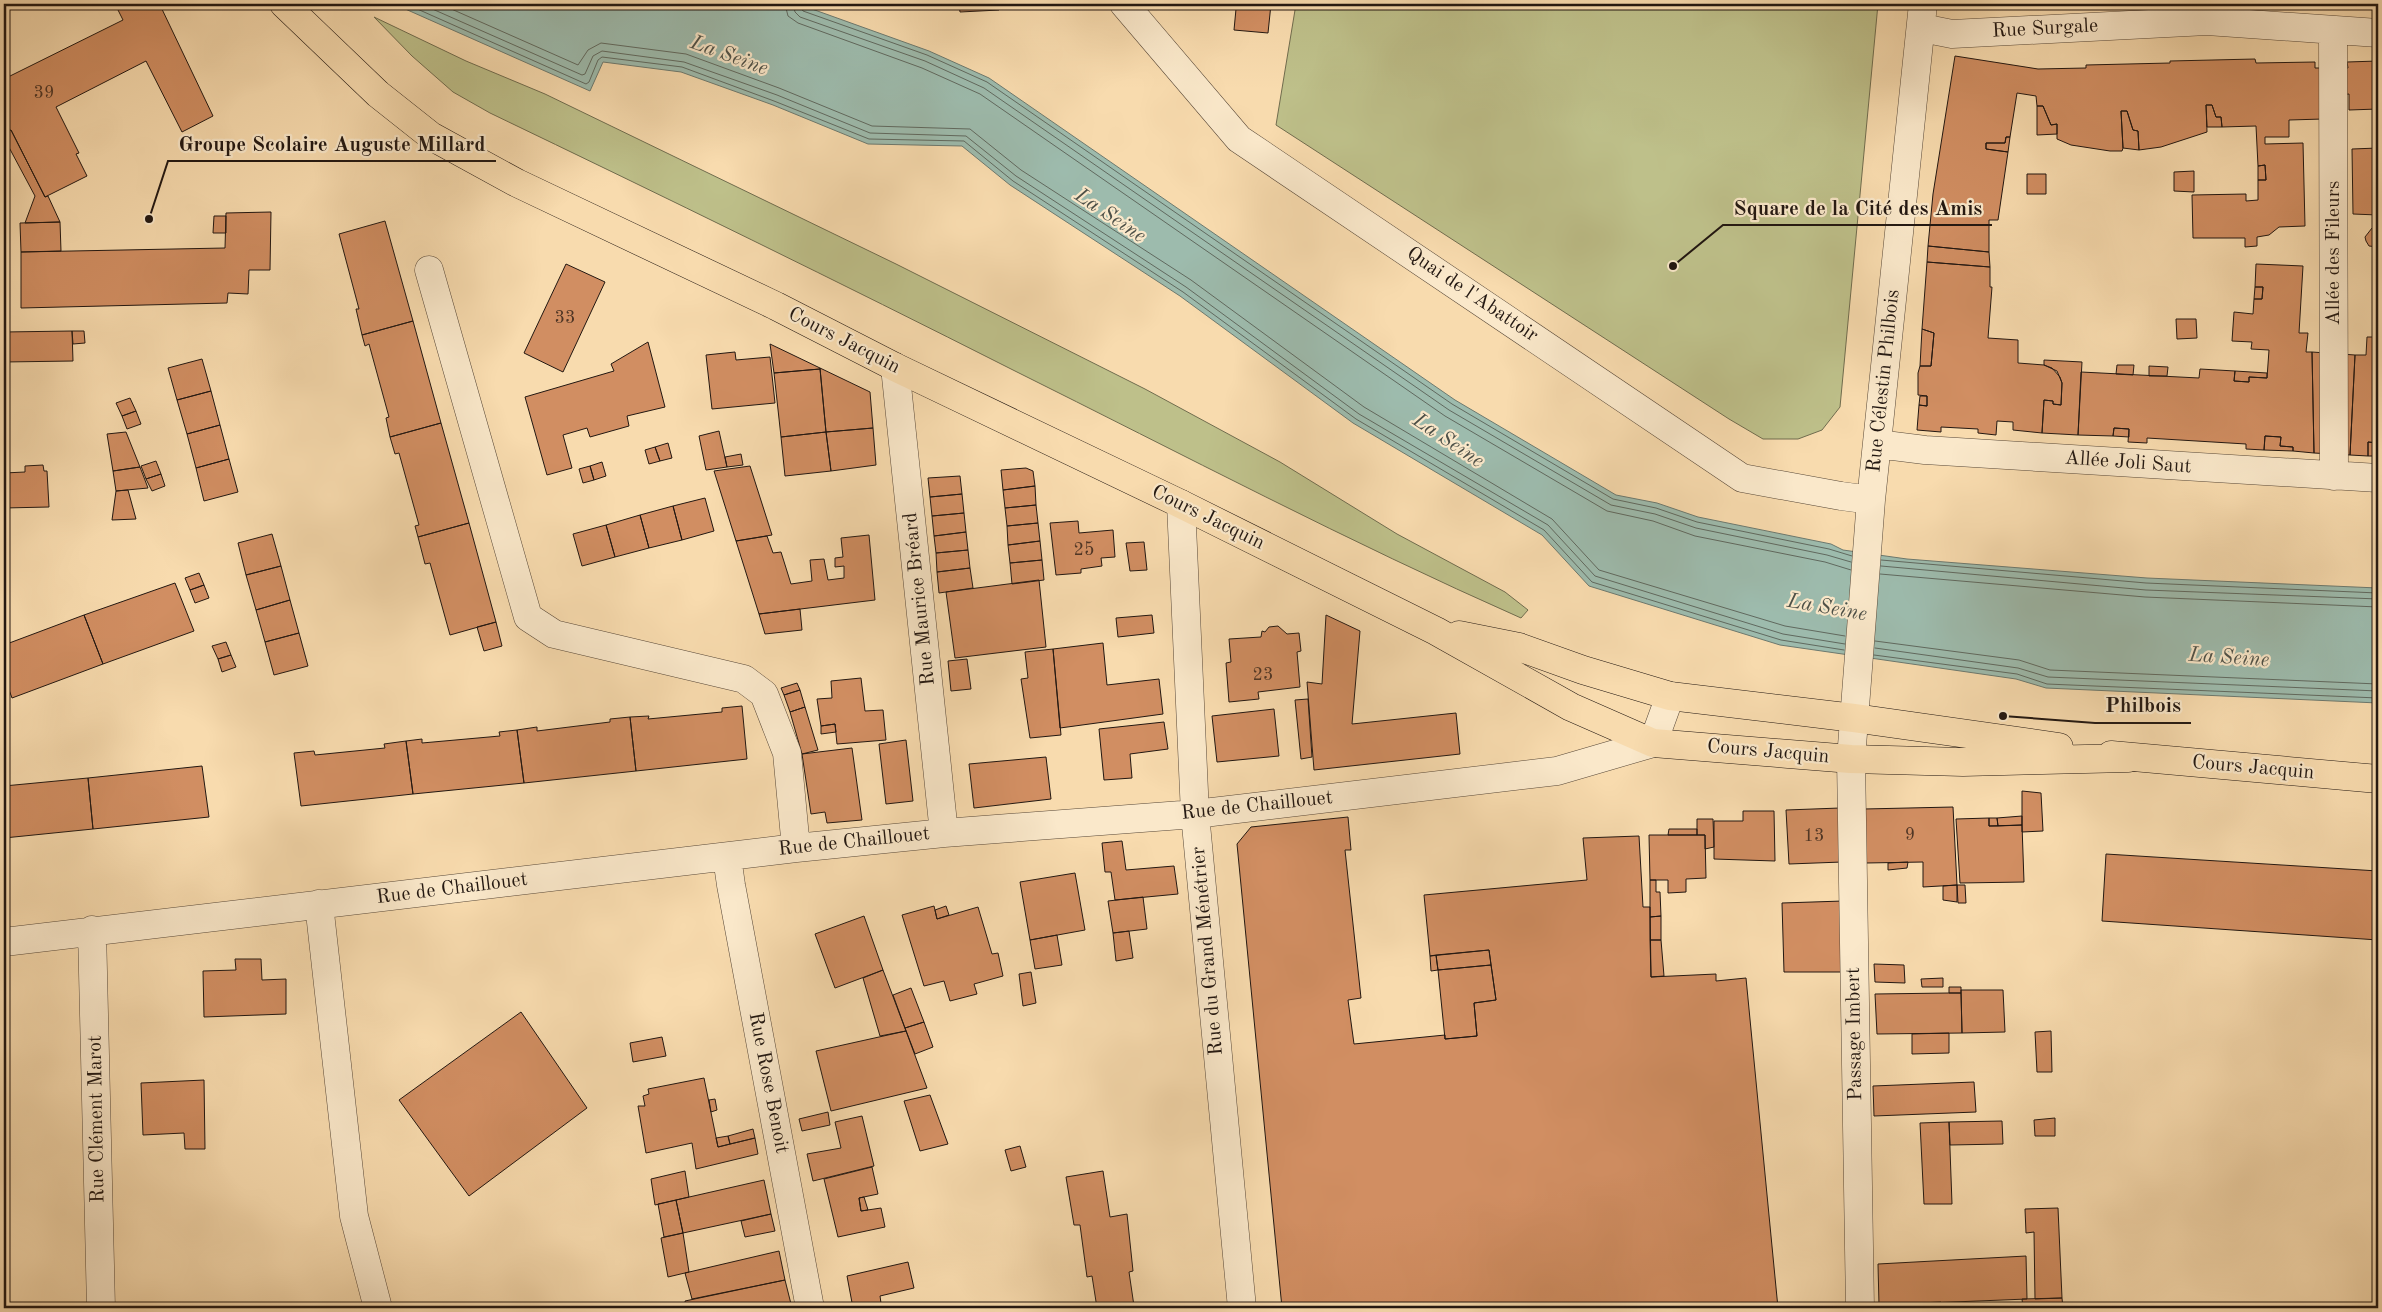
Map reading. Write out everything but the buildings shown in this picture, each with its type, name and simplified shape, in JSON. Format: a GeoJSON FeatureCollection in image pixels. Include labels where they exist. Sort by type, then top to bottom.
{"type":"FeatureCollection","features":[{"type":"Feature","properties":{"kind":"main road","name":"Cours Jacquin"},"geometry":{"type":"LineString","coordinates":[[284,4],[378,94],[431,136],[517,183],[776,306],[895,366],[1181,504],[1436,631],[1571,707],[1653,742],[1851,759],[1963,762],[2128,758]]}},
{"type":"Feature","properties":{"kind":"main road","name":"Cours Jacquin"},"geometry":{"type":"LineString","coordinates":[[1436,631],[1519,647],[1583,670],[1670,696],[1855,705],[2128,758],[2378,779]]}},
{"type":"Feature","properties":{"kind":"street","name":"Quai de l'Abattoir"},"geometry":{"type":"LineString","coordinates":[[1124,4],[1239,139],[1742,478],[1840,496],[1871,512]]}},
{"type":"Feature","properties":{"kind":"street","name":"Rue Célestin Philbois"},"geometry":{"type":"LineString","coordinates":[[1851,759],[1877,444],[1922,16]]}},
{"type":"Feature","properties":{"kind":"street","name":"Rue Surgale"},"geometry":{"type":"LineString","coordinates":[[1922,16],[1952,34],[2207,21],[2378,33]]}},
{"type":"Feature","properties":{"kind":"street","name":"Allée des Fileurs"},"geometry":{"type":"LineString","coordinates":[[2333,30],[2334,476]]}},
{"type":"Feature","properties":{"kind":"street"},"geometry":{"type":"LineString","coordinates":[[430,270],[528,617],[554,634],[744,679],[764,694],[787,753],[796,848]]}},
{"type":"Feature","properties":{"kind":"street","name":"Rue Maurice Bréard"},"geometry":{"type":"LineString","coordinates":[[895,366],[944,832]]}},
{"type":"Feature","properties":{"kind":"street","name":"Allée Joli Saut"},"geometry":{"type":"LineString","coordinates":[[1877,444],[1924,450],[2378,478]]}},
{"type":"Feature","properties":{"kind":"street","name":"Rue du Grand Ménétrier"},"geometry":{"type":"LineString","coordinates":[[1181,504],[1195,814],[1242,1308]]}},
{"type":"Feature","properties":{"kind":"street"},"geometry":{"type":"LineString","coordinates":[[1653,742],[1670,696]]}},
{"type":"Feature","properties":{"kind":"street","name":"Rue de Chaillouet"},"geometry":{"type":"LineString","coordinates":[[4,942],[92,930],[796,848],[944,832],[1195,814],[1556,771],[1653,742]]}},
{"type":"Feature","properties":{"kind":"street","name":"Passage Imbert"},"geometry":{"type":"LineString","coordinates":[[1851,759],[1860,1308]]}},
{"type":"Feature","properties":{"kind":"street","name":"Rue Rose Benoit"},"geometry":{"type":"LineString","coordinates":[[727,857],[732,895],[810,1308]]}},
{"type":"Feature","properties":{"kind":"street"},"geometry":{"type":"LineString","coordinates":[[319,904],[354,1216],[378,1308]]}},
{"type":"Feature","properties":{"kind":"street","name":"Rue Clément Marot"},"geometry":{"type":"LineString","coordinates":[[92,930],[101,1308]]}},
{"type":"Feature","properties":{"kind":"green space"},"geometry":{"type":"Polygon","coordinates":[[[1296,4],[1878,4],[1840,407],[1822,430],[1798,439],[1763,439],[1729,419],[1276,125],[1296,4]]]}},
{"type":"Feature","properties":{"kind":"green space"},"geometry":{"type":"Polygon","coordinates":[[[374,17],[466,61],[545,94],[896,264],[1145,389],[1280,462],[1397,534],[1505,592],[1528,610],[1521,618],[1393,559],[817,272],[490,113],[453,92],[412,56],[374,17]]]}},
{"type":"Feature","properties":{"kind":"water","name":"La Seine"},"geometry":{"type":"Polygon","coordinates":[[[394,4],[798,4],[929,51],[989,78],[1455,400],[1616,495],[1657,503],[1698,517],[1831,544],[1843,550],[1907,559],[2147,578],[2378,588],[2378,703],[2046,688],[2016,679],[1780,645],[1589,586],[1542,535],[1353,423],[1180,296],[1010,185],[962,146],[868,144],[773,105],[681,72],[603,62],[590,91],[394,4]]]}},
{"type":"Feature","properties":{"kind":"place","name":"Groupe Scolaire Auguste Millard"},"geometry":{"type":"Point","coordinates":[149,219]}},
{"type":"Feature","properties":{"kind":"place","name":"Square de la Cité des Amis"},"geometry":{"type":"Point","coordinates":[1673,266]}},
{"type":"Feature","properties":{"kind":"place","name":"Philbois"},"geometry":{"type":"Point","coordinates":[2003,716]}}]}
